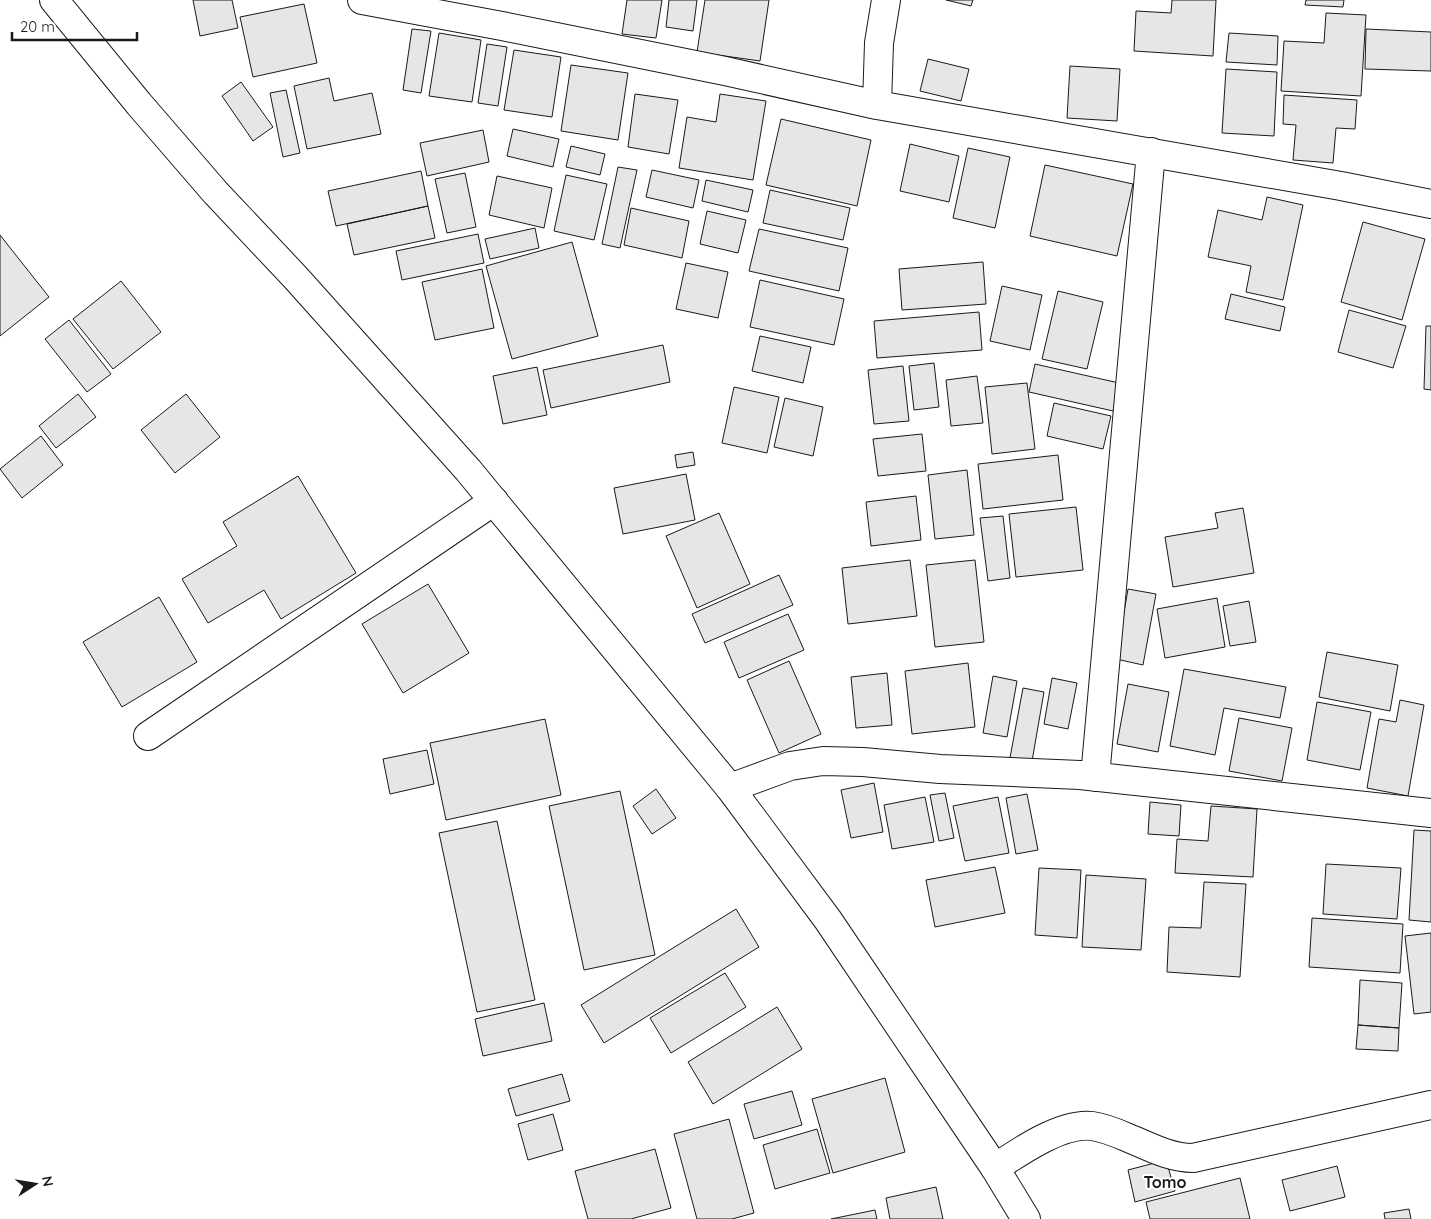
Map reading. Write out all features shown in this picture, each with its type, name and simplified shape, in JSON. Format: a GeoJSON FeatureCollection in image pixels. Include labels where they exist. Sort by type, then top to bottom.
{"type":"FeatureCollection","features":[{"type":"Feature","properties":{"kind":"main road"},"geometry":{"type":"LineString","coordinates":[[54,0],[139,104],[209,184],[296,278],[494,501],[730,788],[828,920],[995,1168],[1026,1219]]}},
{"type":"Feature","properties":{"kind":"main road"},"geometry":{"type":"LineString","coordinates":[[362,0],[705,67],[877,105],[1151,152],[1431,204]]}},
{"type":"Feature","properties":{"kind":"main road"},"geometry":{"type":"LineString","coordinates":[[877,105],[879,43],[886,0]]}},
{"type":"Feature","properties":{"kind":"main road"},"geometry":{"type":"LineString","coordinates":[[1095,777],[1151,152]]}},
{"type":"Feature","properties":{"kind":"main road"},"geometry":{"type":"LineString","coordinates":[[148,736],[494,501]]}},
{"type":"Feature","properties":{"kind":"main road"},"geometry":{"type":"LineString","coordinates":[[730,788],[790,766],[823,761],[863,762],[1095,777],[1431,813]]}},
{"type":"Feature","properties":{"kind":"main road"},"geometry":{"type":"LineString","coordinates":[[995,1168],[1034,1143],[1053,1134],[1089,1125],[1105,1128],[1171,1155],[1193,1158],[1431,1105]]}},
{"type":"Feature","properties":{"kind":"building"},"geometry":{"type":"Polygon","coordinates":[[[193,0],[232,0],[238,28],[200,36],[193,0]]]}},
{"type":"Feature","properties":{"kind":"building"},"geometry":{"type":"Polygon","coordinates":[[[627,0],[662,0],[656,38],[622,34],[627,0]]]}},
{"type":"Feature","properties":{"kind":"building"},"geometry":{"type":"Polygon","coordinates":[[[669,0],[697,0],[693,31],[666,27],[669,0]]]}},
{"type":"Feature","properties":{"kind":"building"},"geometry":{"type":"Polygon","coordinates":[[[705,0],[769,0],[760,61],[697,52],[705,0]]]}},
{"type":"Feature","properties":{"kind":"building"},"geometry":{"type":"Polygon","coordinates":[[[946,0],[973,0],[971,6],[946,0]]]}},
{"type":"Feature","properties":{"kind":"building"},"geometry":{"type":"Polygon","coordinates":[[[1172,0],[1216,0],[1213,56],[1134,51],[1136,11],[1171,13],[1172,0]]]}},
{"type":"Feature","properties":{"kind":"building"},"geometry":{"type":"Polygon","coordinates":[[[1306,0],[1344,0],[1343,7],[1305,5],[1306,0]]]}},
{"type":"Feature","properties":{"kind":"building"},"geometry":{"type":"Polygon","coordinates":[[[304,4],[317,63],[253,77],[240,17],[304,4]]]}},
{"type":"Feature","properties":{"kind":"building"},"geometry":{"type":"Polygon","coordinates":[[[1326,13],[1366,15],[1361,96],[1281,91],[1284,41],[1324,43],[1326,13]]]}},
{"type":"Feature","properties":{"kind":"building"},"geometry":{"type":"Polygon","coordinates":[[[412,29],[431,31],[421,93],[403,90],[412,29]]]}},
{"type":"Feature","properties":{"kind":"building"},"geometry":{"type":"Polygon","coordinates":[[[1366,29],[1431,32],[1431,71],[1365,69],[1366,29]]]}},
{"type":"Feature","properties":{"kind":"building"},"geometry":{"type":"Polygon","coordinates":[[[439,33],[481,40],[472,102],[429,96],[439,33]]]}},
{"type":"Feature","properties":{"kind":"building"},"geometry":{"type":"Polygon","coordinates":[[[1229,33],[1278,36],[1277,65],[1226,62],[1229,33]]]}},
{"type":"Feature","properties":{"kind":"building"},"geometry":{"type":"Polygon","coordinates":[[[487,44],[507,47],[498,106],[478,103],[487,44]]]}},
{"type":"Feature","properties":{"kind":"building"},"geometry":{"type":"Polygon","coordinates":[[[514,50],[561,57],[552,117],[504,110],[514,50]]]}},
{"type":"Feature","properties":{"kind":"building"},"geometry":{"type":"Polygon","coordinates":[[[928,59],[969,69],[961,101],[920,91],[928,59]]]}},
{"type":"Feature","properties":{"kind":"building"},"geometry":{"type":"Polygon","coordinates":[[[571,65],[628,73],[618,140],[561,131],[571,65]]]}},
{"type":"Feature","properties":{"kind":"building"},"geometry":{"type":"Polygon","coordinates":[[[1070,66],[1120,69],[1117,121],[1067,118],[1070,66]]]}},
{"type":"Feature","properties":{"kind":"building"},"geometry":{"type":"Polygon","coordinates":[[[1226,69],[1277,72],[1274,136],[1222,133],[1226,69]]]}},
{"type":"Feature","properties":{"kind":"building"},"geometry":{"type":"Polygon","coordinates":[[[329,78],[334,101],[372,93],[381,134],[307,149],[294,86],[329,78]]]}},
{"type":"Feature","properties":{"kind":"building"},"geometry":{"type":"Polygon","coordinates":[[[241,82],[273,127],[253,141],[222,96],[241,82]]]}},
{"type":"Feature","properties":{"kind":"building"},"geometry":{"type":"Polygon","coordinates":[[[286,90],[300,153],[283,157],[270,93],[286,90]]]}},
{"type":"Feature","properties":{"kind":"building"},"geometry":{"type":"Polygon","coordinates":[[[635,94],[678,100],[669,154],[628,147],[635,94]]]}},
{"type":"Feature","properties":{"kind":"building"},"geometry":{"type":"Polygon","coordinates":[[[720,94],[766,101],[753,180],[679,168],[687,117],[716,122],[720,94]]]}},
{"type":"Feature","properties":{"kind":"building"},"geometry":{"type":"Polygon","coordinates":[[[1284,95],[1357,100],[1355,129],[1336,128],[1333,163],[1293,160],[1296,125],[1283,124],[1284,95]]]}},
{"type":"Feature","properties":{"kind":"building"},"geometry":{"type":"Polygon","coordinates":[[[781,119],[871,140],[857,206],[766,185],[781,119]]]}},
{"type":"Feature","properties":{"kind":"building"},"geometry":{"type":"Polygon","coordinates":[[[513,129],[559,139],[553,167],[507,156],[513,129]]]}},
{"type":"Feature","properties":{"kind":"building"},"geometry":{"type":"Polygon","coordinates":[[[483,130],[489,162],[427,176],[420,143],[483,130]]]}},
{"type":"Feature","properties":{"kind":"building"},"geometry":{"type":"Polygon","coordinates":[[[910,144],[959,156],[949,202],[900,191],[910,144]]]}},
{"type":"Feature","properties":{"kind":"building"},"geometry":{"type":"Polygon","coordinates":[[[571,146],[605,154],[600,175],[566,167],[571,146]]]}},
{"type":"Feature","properties":{"kind":"building"},"geometry":{"type":"Polygon","coordinates":[[[968,148],[1010,157],[995,228],[953,218],[968,148]]]}},
{"type":"Feature","properties":{"kind":"building"},"geometry":{"type":"Polygon","coordinates":[[[1045,165],[1133,184],[1117,256],[1030,236],[1045,165]]]}},
{"type":"Feature","properties":{"kind":"building"},"geometry":{"type":"Polygon","coordinates":[[[618,167],[637,170],[620,248],[602,244],[618,167]]]}},
{"type":"Feature","properties":{"kind":"building"},"geometry":{"type":"Polygon","coordinates":[[[652,170],[699,180],[693,208],[646,197],[652,170]]]}},
{"type":"Feature","properties":{"kind":"building"},"geometry":{"type":"Polygon","coordinates":[[[421,171],[428,206],[336,226],[328,191],[421,171]]]}},
{"type":"Feature","properties":{"kind":"building"},"geometry":{"type":"Polygon","coordinates":[[[465,173],[476,227],[447,233],[435,179],[465,173]]]}},
{"type":"Feature","properties":{"kind":"building"},"geometry":{"type":"Polygon","coordinates":[[[566,175],[607,184],[594,240],[554,231],[566,175]]]}},
{"type":"Feature","properties":{"kind":"building"},"geometry":{"type":"Polygon","coordinates":[[[497,176],[552,188],[544,228],[489,215],[497,176]]]}},
{"type":"Feature","properties":{"kind":"building"},"geometry":{"type":"Polygon","coordinates":[[[706,180],[753,190],[748,212],[702,201],[706,180]]]}},
{"type":"Feature","properties":{"kind":"building"},"geometry":{"type":"Polygon","coordinates":[[[770,190],[850,208],[843,240],[763,223],[770,190]]]}},
{"type":"Feature","properties":{"kind":"building"},"geometry":{"type":"Polygon","coordinates":[[[1267,197],[1303,205],[1283,300],[1246,292],[1251,266],[1208,257],[1218,210],[1262,220],[1267,197]]]}},
{"type":"Feature","properties":{"kind":"building"},"geometry":{"type":"Polygon","coordinates":[[[428,206],[435,238],[354,255],[347,224],[428,206]]]}},
{"type":"Feature","properties":{"kind":"building"},"geometry":{"type":"Polygon","coordinates":[[[631,208],[689,221],[682,258],[624,245],[631,208]]]}},
{"type":"Feature","properties":{"kind":"building"},"geometry":{"type":"Polygon","coordinates":[[[707,211],[746,220],[738,253],[700,244],[707,211]]]}},
{"type":"Feature","properties":{"kind":"building"},"geometry":{"type":"Polygon","coordinates":[[[1363,222],[1425,239],[1402,320],[1341,302],[1363,222]]]}},
{"type":"Feature","properties":{"kind":"building"},"geometry":{"type":"Polygon","coordinates":[[[535,228],[539,248],[490,259],[485,239],[535,228]]]}},
{"type":"Feature","properties":{"kind":"building"},"geometry":{"type":"Polygon","coordinates":[[[759,229],[848,248],[839,291],[749,271],[759,229]]]}},
{"type":"Feature","properties":{"kind":"building"},"geometry":{"type":"Polygon","coordinates":[[[478,234],[484,263],[402,280],[396,251],[478,234]]]}},
{"type":"Feature","properties":{"kind":"building"},"geometry":{"type":"Polygon","coordinates":[[[0,235],[49,297],[0,336],[0,235]]]}},
{"type":"Feature","properties":{"kind":"building"},"geometry":{"type":"Polygon","coordinates":[[[572,242],[598,336],[512,359],[486,266],[572,242]]]}},
{"type":"Feature","properties":{"kind":"building"},"geometry":{"type":"Polygon","coordinates":[[[983,262],[986,304],[902,310],[899,269],[983,262]]]}},
{"type":"Feature","properties":{"kind":"building"},"geometry":{"type":"Polygon","coordinates":[[[686,263],[728,272],[718,318],[676,309],[686,263]]]}},
{"type":"Feature","properties":{"kind":"building"},"geometry":{"type":"Polygon","coordinates":[[[482,269],[494,328],[435,340],[422,282],[482,269]]]}},
{"type":"Feature","properties":{"kind":"building"},"geometry":{"type":"Polygon","coordinates":[[[760,280],[844,299],[834,345],[750,327],[760,280]]]}},
{"type":"Feature","properties":{"kind":"building"},"geometry":{"type":"Polygon","coordinates":[[[121,281],[161,332],[113,369],[73,319],[121,281]]]}},
{"type":"Feature","properties":{"kind":"building"},"geometry":{"type":"Polygon","coordinates":[[[1002,286],[1042,295],[1030,350],[990,341],[1002,286]]]}},
{"type":"Feature","properties":{"kind":"building"},"geometry":{"type":"Polygon","coordinates":[[[1058,291],[1103,302],[1087,369],[1042,359],[1058,291]]]}},
{"type":"Feature","properties":{"kind":"building"},"geometry":{"type":"Polygon","coordinates":[[[1231,294],[1285,307],[1280,331],[1225,319],[1231,294]]]}},
{"type":"Feature","properties":{"kind":"building"},"geometry":{"type":"Polygon","coordinates":[[[1349,310],[1406,326],[1393,368],[1338,352],[1349,310]]]}},
{"type":"Feature","properties":{"kind":"building"},"geometry":{"type":"Polygon","coordinates":[[[979,312],[982,350],[877,358],[874,321],[979,312]]]}},
{"type":"Feature","properties":{"kind":"building"},"geometry":{"type":"Polygon","coordinates":[[[69,320],[111,374],[87,392],[45,339],[69,320]]]}},
{"type":"Feature","properties":{"kind":"building"},"geometry":{"type":"Polygon","coordinates":[[[1426,326],[1431,326],[1431,390],[1424,389],[1426,326]]]}},
{"type":"Feature","properties":{"kind":"building"},"geometry":{"type":"Polygon","coordinates":[[[760,336],[811,347],[803,383],[752,371],[760,336]]]}},
{"type":"Feature","properties":{"kind":"building"},"geometry":{"type":"Polygon","coordinates":[[[663,345],[670,382],[551,408],[543,370],[663,345]]]}},
{"type":"Feature","properties":{"kind":"building"},"geometry":{"type":"Polygon","coordinates":[[[934,363],[939,407],[914,410],[909,366],[934,363]]]}},
{"type":"Feature","properties":{"kind":"building"},"geometry":{"type":"Polygon","coordinates":[[[1035,364],[1119,383],[1113,411],[1029,392],[1035,364]]]}},
{"type":"Feature","properties":{"kind":"building"},"geometry":{"type":"Polygon","coordinates":[[[903,366],[909,421],[874,424],[868,370],[903,366]]]}},
{"type":"Feature","properties":{"kind":"building"},"geometry":{"type":"Polygon","coordinates":[[[537,367],[547,415],[503,424],[493,376],[537,367]]]}},
{"type":"Feature","properties":{"kind":"building"},"geometry":{"type":"Polygon","coordinates":[[[977,376],[983,423],[951,426],[946,380],[977,376]]]}},
{"type":"Feature","properties":{"kind":"building"},"geometry":{"type":"Polygon","coordinates":[[[1027,383],[1035,449],[992,454],[985,387],[1027,383]]]}},
{"type":"Feature","properties":{"kind":"building"},"geometry":{"type":"Polygon","coordinates":[[[734,387],[779,397],[767,453],[722,443],[734,387]]]}},
{"type":"Feature","properties":{"kind":"building"},"geometry":{"type":"Polygon","coordinates":[[[78,394],[96,417],[56,448],[39,426],[78,394]]]}},
{"type":"Feature","properties":{"kind":"building"},"geometry":{"type":"Polygon","coordinates":[[[186,394],[220,437],[175,473],[141,430],[186,394]]]}},
{"type":"Feature","properties":{"kind":"building"},"geometry":{"type":"Polygon","coordinates":[[[785,398],[823,407],[813,456],[774,447],[785,398]]]}},
{"type":"Feature","properties":{"kind":"building"},"geometry":{"type":"Polygon","coordinates":[[[1054,403],[1111,416],[1103,449],[1047,436],[1054,403]]]}},
{"type":"Feature","properties":{"kind":"building"},"geometry":{"type":"Polygon","coordinates":[[[922,434],[926,471],[878,476],[873,439],[922,434]]]}},
{"type":"Feature","properties":{"kind":"building"},"geometry":{"type":"Polygon","coordinates":[[[41,436],[63,465],[22,498],[0,469],[41,436]]]}},
{"type":"Feature","properties":{"kind":"building"},"geometry":{"type":"Polygon","coordinates":[[[693,452],[695,465],[677,468],[675,455],[693,452]]]}},
{"type":"Feature","properties":{"kind":"building"},"geometry":{"type":"Polygon","coordinates":[[[1058,455],[1063,500],[983,509],[978,464],[1058,455]]]}},
{"type":"Feature","properties":{"kind":"building"},"geometry":{"type":"Polygon","coordinates":[[[967,470],[974,535],[935,539],[928,475],[967,470]]]}},
{"type":"Feature","properties":{"kind":"building"},"geometry":{"type":"Polygon","coordinates":[[[686,474],[695,520],[623,534],[614,488],[686,474]]]}},
{"type":"Feature","properties":{"kind":"building"},"geometry":{"type":"Polygon","coordinates":[[[298,476],[356,573],[281,619],[264,590],[208,623],[182,579],[237,546],[223,522],[298,476]]]}},
{"type":"Feature","properties":{"kind":"building"},"geometry":{"type":"Polygon","coordinates":[[[916,496],[921,540],[871,546],[866,502],[916,496]]]}},
{"type":"Feature","properties":{"kind":"building"},"geometry":{"type":"Polygon","coordinates":[[[1076,507],[1083,570],[1016,577],[1009,514],[1076,507]]]}},
{"type":"Feature","properties":{"kind":"building"},"geometry":{"type":"Polygon","coordinates":[[[1243,508],[1254,573],[1173,587],[1165,537],[1218,528],[1215,513],[1243,508]]]}},
{"type":"Feature","properties":{"kind":"building"},"geometry":{"type":"Polygon","coordinates":[[[719,513],[750,584],[697,608],[666,536],[719,513]]]}},
{"type":"Feature","properties":{"kind":"building"},"geometry":{"type":"Polygon","coordinates":[[[1003,516],[1010,578],[988,581],[980,518],[1003,516]]]}},
{"type":"Feature","properties":{"kind":"building"},"geometry":{"type":"Polygon","coordinates":[[[910,560],[917,616],[848,624],[842,568],[910,560]]]}},
{"type":"Feature","properties":{"kind":"building"},"geometry":{"type":"Polygon","coordinates":[[[975,560],[984,642],[935,647],[926,565],[975,560]]]}},
{"type":"Feature","properties":{"kind":"building"},"geometry":{"type":"Polygon","coordinates":[[[779,575],[793,605],[705,643],[692,614],[779,575]]]}},
{"type":"Feature","properties":{"kind":"building"},"geometry":{"type":"Polygon","coordinates":[[[428,584],[469,653],[403,693],[362,624],[428,584]]]}},
{"type":"Feature","properties":{"kind":"building"},"geometry":{"type":"Polygon","coordinates":[[[1128,589],[1156,594],[1143,665],[1116,659],[1128,589]]]}},
{"type":"Feature","properties":{"kind":"building"},"geometry":{"type":"Polygon","coordinates":[[[159,597],[197,662],[122,707],[83,642],[159,597]]]}},
{"type":"Feature","properties":{"kind":"building"},"geometry":{"type":"Polygon","coordinates":[[[1217,598],[1225,647],[1165,658],[1157,609],[1217,598]]]}},
{"type":"Feature","properties":{"kind":"building"},"geometry":{"type":"Polygon","coordinates":[[[1249,601],[1256,642],[1230,646],[1223,606],[1249,601]]]}},
{"type":"Feature","properties":{"kind":"building"},"geometry":{"type":"Polygon","coordinates":[[[788,614],[804,650],[739,678],[724,642],[788,614]]]}},
{"type":"Feature","properties":{"kind":"building"},"geometry":{"type":"Polygon","coordinates":[[[1327,652],[1398,665],[1390,711],[1319,697],[1327,652]]]}},
{"type":"Feature","properties":{"kind":"building"},"geometry":{"type":"Polygon","coordinates":[[[789,661],[821,734],[779,753],[747,680],[789,661]]]}},
{"type":"Feature","properties":{"kind":"building"},"geometry":{"type":"Polygon","coordinates":[[[968,663],[975,727],[912,734],[905,671],[968,663]]]}},
{"type":"Feature","properties":{"kind":"building"},"geometry":{"type":"Polygon","coordinates":[[[1184,669],[1286,687],[1280,718],[1224,708],[1215,755],[1170,746],[1184,669]]]}},
{"type":"Feature","properties":{"kind":"building"},"geometry":{"type":"Polygon","coordinates":[[[887,673],[892,725],[856,728],[851,677],[887,673]]]}},
{"type":"Feature","properties":{"kind":"building"},"geometry":{"type":"Polygon","coordinates":[[[993,676],[1017,681],[1007,737],[983,733],[993,676]]]}},
{"type":"Feature","properties":{"kind":"building"},"geometry":{"type":"Polygon","coordinates":[[[1052,678],[1077,683],[1068,729],[1044,724],[1052,678]]]}},
{"type":"Feature","properties":{"kind":"building"},"geometry":{"type":"Polygon","coordinates":[[[1128,684],[1169,692],[1158,752],[1117,744],[1128,684]]]}},
{"type":"Feature","properties":{"kind":"building"},"geometry":{"type":"Polygon","coordinates":[[[1023,688],[1044,692],[1031,767],[1009,763],[1023,688]]]}},
{"type":"Feature","properties":{"kind":"building"},"geometry":{"type":"Polygon","coordinates":[[[1400,700],[1424,705],[1408,796],[1367,788],[1379,719],[1396,722],[1400,700]]]}},
{"type":"Feature","properties":{"kind":"building"},"geometry":{"type":"Polygon","coordinates":[[[1317,702],[1371,712],[1360,770],[1307,760],[1317,702]]]}},
{"type":"Feature","properties":{"kind":"building"},"geometry":{"type":"Polygon","coordinates":[[[1239,718],[1292,728],[1282,781],[1229,771],[1239,718]]]}},
{"type":"Feature","properties":{"kind":"building"},"geometry":{"type":"Polygon","coordinates":[[[545,719],[561,795],[446,820],[430,743],[545,719]]]}},
{"type":"Feature","properties":{"kind":"building"},"geometry":{"type":"Polygon","coordinates":[[[427,750],[434,784],[390,794],[383,759],[427,750]]]}},
{"type":"Feature","properties":{"kind":"building"},"geometry":{"type":"Polygon","coordinates":[[[874,783],[883,832],[851,838],[841,790],[874,783]]]}},
{"type":"Feature","properties":{"kind":"building"},"geometry":{"type":"Polygon","coordinates":[[[656,789],[676,818],[652,834],[633,806],[656,789]]]}},
{"type":"Feature","properties":{"kind":"building"},"geometry":{"type":"Polygon","coordinates":[[[620,791],[655,955],[584,970],[549,806],[620,791]]]}},
{"type":"Feature","properties":{"kind":"building"},"geometry":{"type":"Polygon","coordinates":[[[945,793],[954,838],[939,841],[930,795],[945,793]]]}},
{"type":"Feature","properties":{"kind":"building"},"geometry":{"type":"Polygon","coordinates":[[[1027,794],[1038,850],[1016,854],[1006,798],[1027,794]]]}},
{"type":"Feature","properties":{"kind":"building"},"geometry":{"type":"Polygon","coordinates":[[[925,797],[934,842],[892,849],[884,805],[925,797]]]}},
{"type":"Feature","properties":{"kind":"building"},"geometry":{"type":"Polygon","coordinates":[[[998,797],[1009,853],[965,861],[953,806],[998,797]]]}},
{"type":"Feature","properties":{"kind":"building"},"geometry":{"type":"Polygon","coordinates":[[[1150,802],[1181,805],[1179,836],[1148,834],[1150,802]]]}},
{"type":"Feature","properties":{"kind":"building"},"geometry":{"type":"Polygon","coordinates":[[[1211,806],[1257,809],[1253,877],[1175,873],[1177,839],[1208,841],[1211,806]]]}},
{"type":"Feature","properties":{"kind":"building"},"geometry":{"type":"Polygon","coordinates":[[[497,821],[535,1000],[477,1012],[439,833],[497,821]]]}},
{"type":"Feature","properties":{"kind":"building"},"geometry":{"type":"Polygon","coordinates":[[[1414,830],[1431,831],[1431,922],[1409,920],[1414,830]]]}},
{"type":"Feature","properties":{"kind":"building"},"geometry":{"type":"Polygon","coordinates":[[[1326,864],[1401,868],[1397,919],[1323,914],[1326,864]]]}},
{"type":"Feature","properties":{"kind":"building"},"geometry":{"type":"Polygon","coordinates":[[[995,867],[1005,913],[935,927],[926,880],[995,867]]]}},
{"type":"Feature","properties":{"kind":"building"},"geometry":{"type":"Polygon","coordinates":[[[1039,868],[1081,870],[1077,938],[1035,935],[1039,868]]]}},
{"type":"Feature","properties":{"kind":"building"},"geometry":{"type":"Polygon","coordinates":[[[1086,875],[1146,879],[1141,950],[1082,947],[1086,875]]]}},
{"type":"Feature","properties":{"kind":"building"},"geometry":{"type":"Polygon","coordinates":[[[1204,882],[1246,884],[1240,977],[1167,972],[1169,927],[1201,928],[1204,882]]]}},
{"type":"Feature","properties":{"kind":"building"},"geometry":{"type":"Polygon","coordinates":[[[736,909],[759,947],[604,1043],[581,1005],[736,909]]]}},
{"type":"Feature","properties":{"kind":"building"},"geometry":{"type":"Polygon","coordinates":[[[1312,918],[1403,924],[1400,973],[1309,967],[1312,918]]]}},
{"type":"Feature","properties":{"kind":"building"},"geometry":{"type":"Polygon","coordinates":[[[1431,933],[1431,1012],[1414,1014],[1405,936],[1431,933]]]}},
{"type":"Feature","properties":{"kind":"building"},"geometry":{"type":"Polygon","coordinates":[[[725,973],[746,1007],[671,1053],[650,1018],[725,973]]]}},
{"type":"Feature","properties":{"kind":"building"},"geometry":{"type":"Polygon","coordinates":[[[1360,980],[1402,983],[1399,1028],[1358,1025],[1360,980]]]}},
{"type":"Feature","properties":{"kind":"building"},"geometry":{"type":"Polygon","coordinates":[[[544,1003],[552,1041],[483,1056],[475,1019],[544,1003]]]}},
{"type":"Feature","properties":{"kind":"building"},"geometry":{"type":"Polygon","coordinates":[[[777,1007],[802,1049],[713,1104],[688,1062],[777,1007]]]}},
{"type":"Feature","properties":{"kind":"building"},"geometry":{"type":"Polygon","coordinates":[[[1358,1025],[1399,1028],[1398,1051],[1356,1049],[1358,1025]]]}},
{"type":"Feature","properties":{"kind":"building"},"geometry":{"type":"Polygon","coordinates":[[[562,1074],[570,1101],[516,1116],[508,1089],[562,1074]]]}},
{"type":"Feature","properties":{"kind":"building"},"geometry":{"type":"Polygon","coordinates":[[[885,1078],[905,1152],[833,1173],[812,1099],[885,1078]]]}},
{"type":"Feature","properties":{"kind":"building"},"geometry":{"type":"Polygon","coordinates":[[[792,1091],[802,1125],[754,1139],[744,1104],[792,1091]]]}},
{"type":"Feature","properties":{"kind":"building"},"geometry":{"type":"Polygon","coordinates":[[[553,1114],[563,1150],[528,1160],[518,1124],[553,1114]]]}},
{"type":"Feature","properties":{"kind":"building"},"geometry":{"type":"Polygon","coordinates":[[[729,1119],[754,1213],[732,1219],[697,1219],[674,1134],[729,1119]]]}},
{"type":"Feature","properties":{"kind":"building"},"geometry":{"type":"Polygon","coordinates":[[[817,1129],[830,1173],[775,1189],[763,1145],[817,1129]]]}},
{"type":"Feature","properties":{"kind":"building"},"geometry":{"type":"Polygon","coordinates":[[[655,1149],[671,1208],[631,1219],[588,1219],[575,1171],[655,1149]]]}},
{"type":"Feature","properties":{"kind":"building"},"geometry":{"type":"Polygon","coordinates":[[[1166,1160],[1175,1191],[1135,1202],[1128,1170],[1166,1160]]]}},
{"type":"Feature","properties":{"kind":"building"},"geometry":{"type":"Polygon","coordinates":[[[1337,1166],[1345,1197],[1290,1211],[1282,1180],[1337,1166]]]}},
{"type":"Feature","properties":{"kind":"building"},"geometry":{"type":"Polygon","coordinates":[[[1240,1178],[1250,1219],[1150,1219],[1146,1202],[1240,1178]]]}},
{"type":"Feature","properties":{"kind":"building"},"geometry":{"type":"Polygon","coordinates":[[[936,1187],[943,1219],[890,1219],[886,1198],[936,1187]]]}},
{"type":"Feature","properties":{"kind":"building"},"geometry":{"type":"Polygon","coordinates":[[[1409,1209],[1411,1219],[1385,1219],[1384,1213],[1409,1209]]]}},
{"type":"Feature","properties":{"kind":"building"},"geometry":{"type":"Polygon","coordinates":[[[875,1210],[877,1219],[831,1219],[875,1210]]]}},
{"type":"Feature","properties":{"kind":"district","name":"Tomo"},"geometry":{"type":"Point","coordinates":[1165,1182]}}]}
